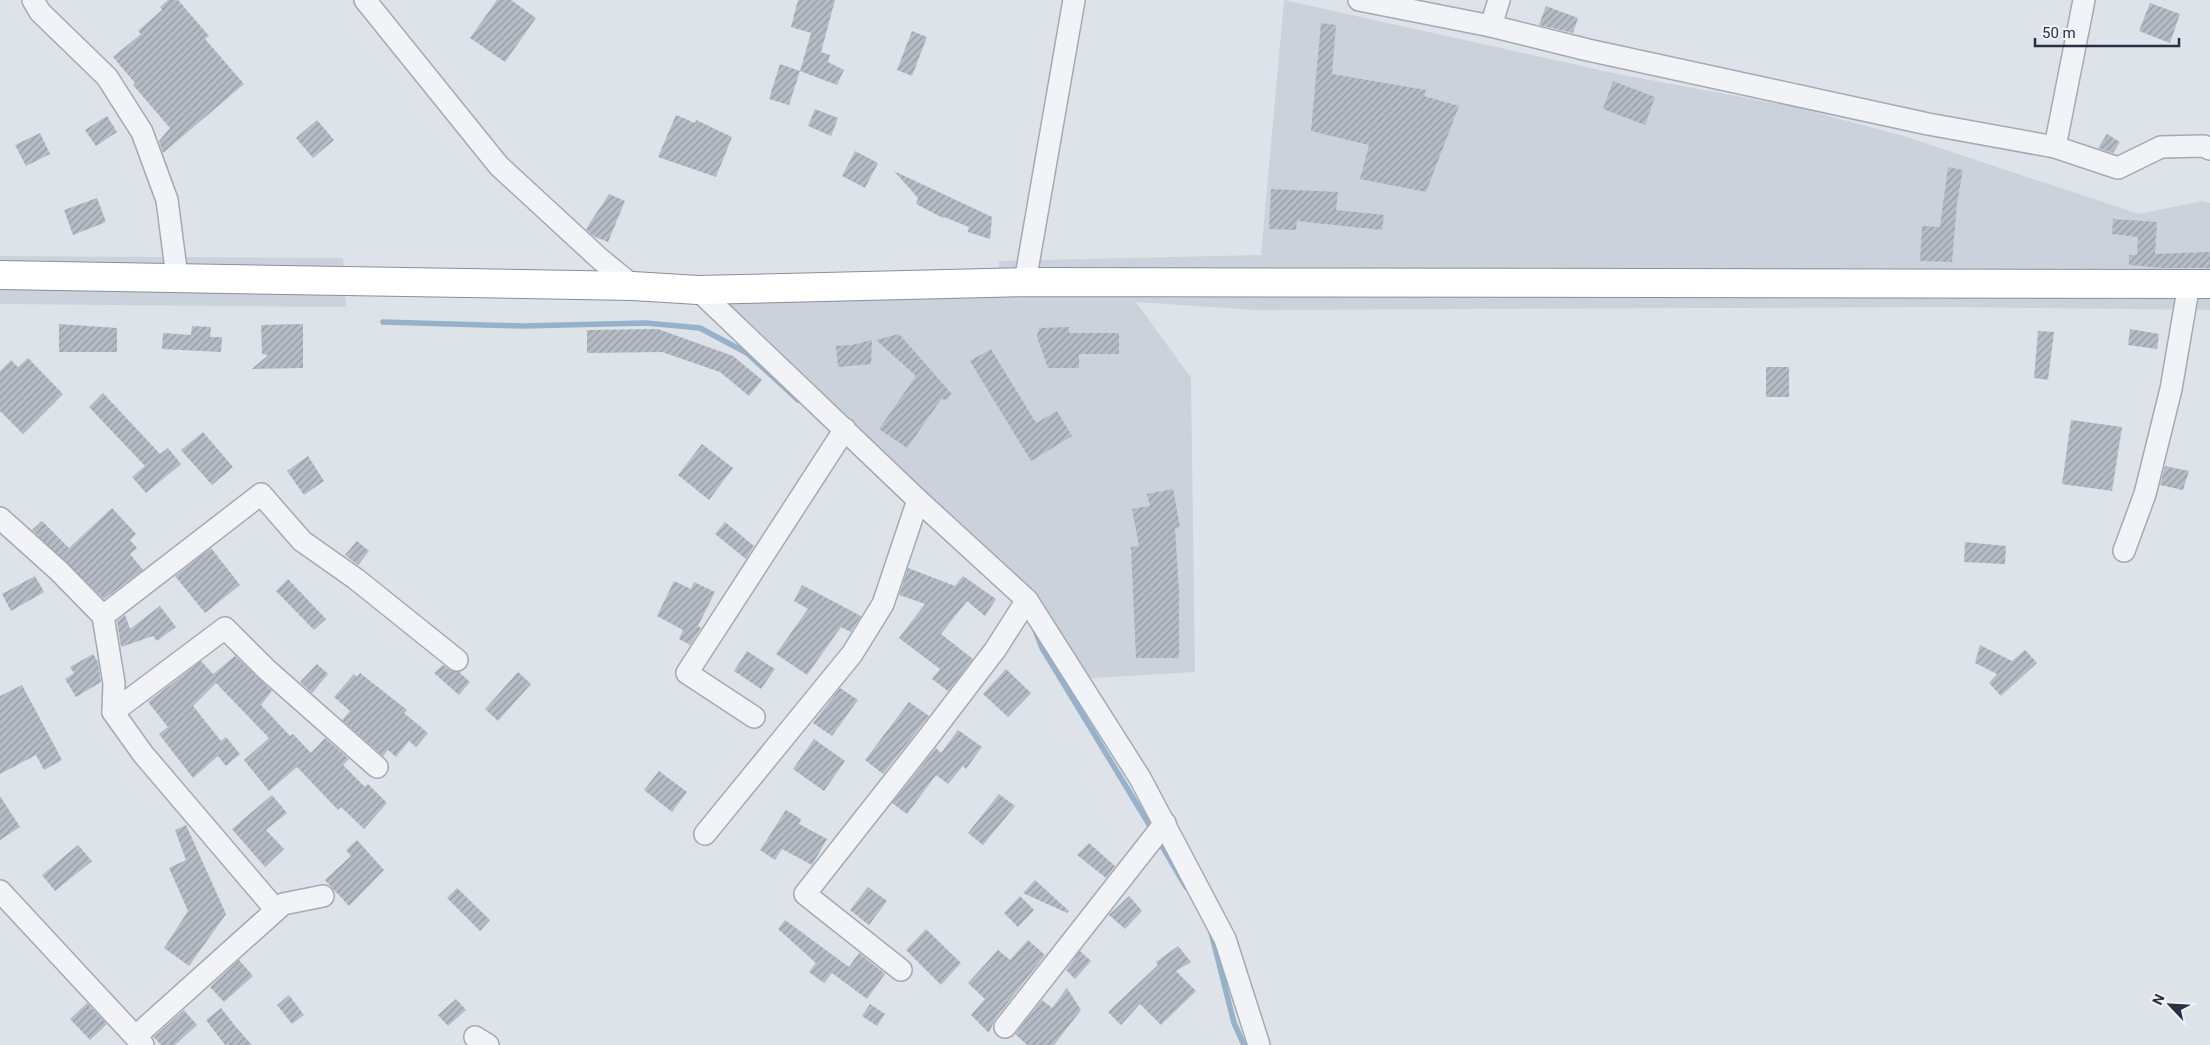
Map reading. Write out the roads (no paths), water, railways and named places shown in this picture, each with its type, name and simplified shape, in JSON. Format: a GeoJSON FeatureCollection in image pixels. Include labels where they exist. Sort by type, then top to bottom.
{"type":"FeatureCollection","features":[{"type":"Feature","properties":{"kind":"highway"},"geometry":{"type":"LineString","coordinates":[[0,275],[633,286],[698,290],[1025,282],[2199,284]]}},
{"type":"Feature","properties":{"kind":"street"},"geometry":{"type":"LineString","coordinates":[[33,0],[40,12],[107,77],[142,132],[167,200],[177,277]]}},
{"type":"Feature","properties":{"kind":"street"},"geometry":{"type":"LineString","coordinates":[[365,0],[499,166],[600,259],[633,286]]}},
{"type":"Feature","properties":{"kind":"street"},"geometry":{"type":"LineString","coordinates":[[1025,282],[1074,0]]}},
{"type":"Feature","properties":{"kind":"street"},"geometry":{"type":"LineString","coordinates":[[1360,0],[1491,26],[1588,50],[1908,119],[2055,147],[2118,168],[2161,147],[2204,146],[2210,149]]}},
{"type":"Feature","properties":{"kind":"street"},"geometry":{"type":"LineString","coordinates":[[1491,26],[1499,0]]}},
{"type":"Feature","properties":{"kind":"street"},"geometry":{"type":"LineString","coordinates":[[2055,147],[2084,0]]}},
{"type":"Feature","properties":{"kind":"street"},"geometry":{"type":"LineString","coordinates":[[2124,551],[2145,494],[2199,284]]}},
{"type":"Feature","properties":{"kind":"street"},"geometry":{"type":"LineString","coordinates":[[698,290],[918,500],[1028,600],[1140,778],[1165,823],[1225,939],[1259,1045]]}},
{"type":"Feature","properties":{"kind":"street"},"geometry":{"type":"LineString","coordinates":[[754,717],[687,673],[845,429]]}},
{"type":"Feature","properties":{"kind":"street"},"geometry":{"type":"LineString","coordinates":[[103,616],[261,494],[302,541],[356,578],[457,660]]}},
{"type":"Feature","properties":{"kind":"street"},"geometry":{"type":"LineString","coordinates":[[705,834],[852,654],[883,604],[918,500]]}},
{"type":"Feature","properties":{"kind":"street"},"geometry":{"type":"LineString","coordinates":[[0,518],[59,571],[103,616],[114,683],[113,712],[144,754],[276,910]]}},
{"type":"Feature","properties":{"kind":"street"},"geometry":{"type":"LineString","coordinates":[[901,970],[805,894],[972,680],[1028,600]]}},
{"type":"Feature","properties":{"kind":"street"},"geometry":{"type":"LineString","coordinates":[[113,712],[225,628],[266,669],[377,767]]}},
{"type":"Feature","properties":{"kind":"street"},"geometry":{"type":"LineString","coordinates":[[1005,1027],[1165,823]]}},
{"type":"Feature","properties":{"kind":"street"},"geometry":{"type":"LineString","coordinates":[[0,891],[139,1041],[283,904],[323,896]]}},
{"type":"Feature","properties":{"kind":"waterway"},"geometry":{"type":"LineString","coordinates":[[383,322],[523,326],[646,323],[700,328],[747,353],[798,400]]}},
{"type":"Feature","properties":{"kind":"waterway"},"geometry":{"type":"LineString","coordinates":[[1035,630],[1042,648],[1153,831]]}},
{"type":"Feature","properties":{"kind":"waterway"},"geometry":{"type":"LineString","coordinates":[[1158,839],[1186,887]]}},
{"type":"Feature","properties":{"kind":"waterway"},"geometry":{"type":"LineString","coordinates":[[1211,932],[1234,1023],[1244,1045]]}}]}
